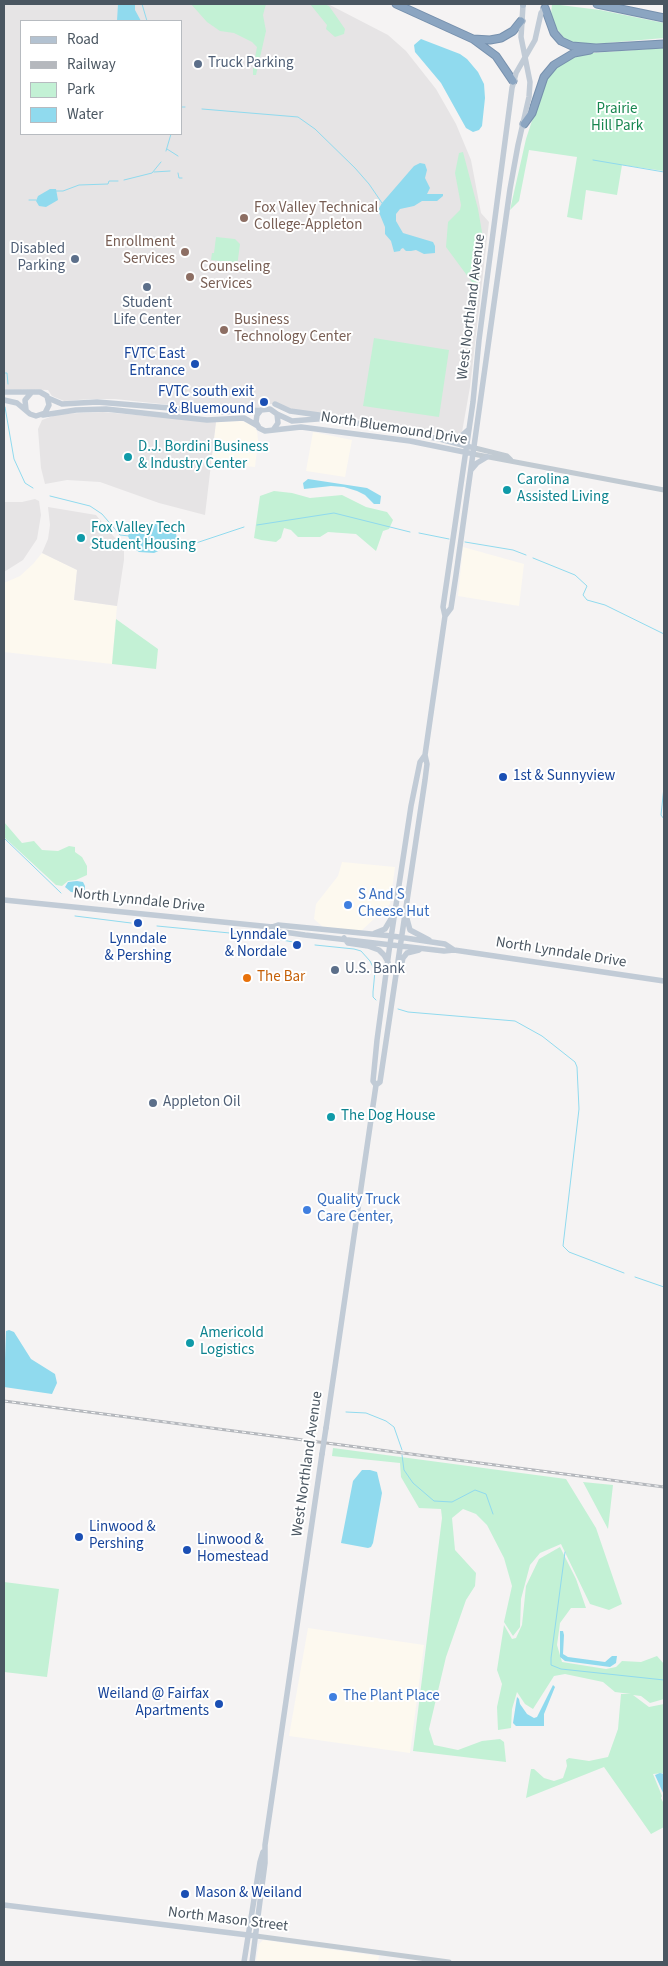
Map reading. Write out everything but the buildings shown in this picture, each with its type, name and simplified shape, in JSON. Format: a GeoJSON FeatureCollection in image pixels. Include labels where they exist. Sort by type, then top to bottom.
{"type":"FeatureCollection","features":[{"type":"Feature","properties":{"kind":"highway"},"geometry":{"type":"LineString","coordinates":[[396,4],[473,39],[496,56],[513,81]]}},
{"type":"Feature","properties":{"kind":"highway"},"geometry":{"type":"LineString","coordinates":[[597,4],[664,18]]}},
{"type":"Feature","properties":{"kind":"highway"},"geometry":{"type":"LineString","coordinates":[[545,6],[551,28],[561,41],[578,47],[596,48],[664,44]]}},
{"type":"Feature","properties":{"kind":"highway"},"geometry":{"type":"LineString","coordinates":[[473,39],[490,40],[501,38],[513,31],[521,21]]}},
{"type":"Feature","properties":{"kind":"highway"},"geometry":{"type":"LineString","coordinates":[[524,124],[532,113],[544,77],[554,65],[574,53],[596,48]]}},
{"type":"Feature","properties":{"kind":"main road","name":"West Northland Avenue"},"geometry":{"type":"LineString","coordinates":[[445,616],[451,608],[510,189],[530,87],[521,37],[523,4]]}},
{"type":"Feature","properties":{"kind":"main road","name":"West Northland Avenue"},"geometry":{"type":"LineString","coordinates":[[244,1962],[260,1862],[265,1845],[376,1086],[380,1082],[425,780],[427,764],[425,755],[445,616],[443,607],[469,428],[513,81],[535,40],[541,13],[545,6]]}},
{"type":"Feature","properties":{"kind":"main road"},"geometry":{"type":"LineString","coordinates":[[4,392],[40,392],[62,404],[97,402],[210,412],[270,409],[277,414],[278,423],[273,430],[264,431],[244,418],[207,420],[106,409],[76,410],[34,416],[14,402],[4,400]]}},
{"type":"Feature","properties":{"kind":"main road"},"geometry":{"type":"LineString","coordinates":[[26,410],[25,400],[31,393]]}},
{"type":"Feature","properties":{"kind":"main road"},"geometry":{"type":"LineString","coordinates":[[43,415],[49,407],[48,398]]}},
{"type":"Feature","properties":{"kind":"main road"},"geometry":{"type":"LineString","coordinates":[[275,404],[290,411],[330,418]]}},
{"type":"Feature","properties":{"kind":"main road"},"geometry":{"type":"LineString","coordinates":[[258,426],[256,418],[261,410]]}},
{"type":"Feature","properties":{"kind":"main road","name":"North Bluemound Drive"},"geometry":{"type":"LineString","coordinates":[[277,414],[292,421],[330,418],[440,438],[466,449]]}},
{"type":"Feature","properties":{"kind":"main road","name":"North Bluemound Drive"},"geometry":{"type":"LineString","coordinates":[[273,430],[301,427],[474,451]]}},
{"type":"Feature","properties":{"kind":"main road"},"geometry":{"type":"LineString","coordinates":[[440,438],[459,438],[469,428]]}},
{"type":"Feature","properties":{"kind":"main road"},"geometry":{"type":"LineString","coordinates":[[471,470],[477,463],[487,457]]}},
{"type":"Feature","properties":{"kind":"main road","name":"West Northland Avenue"},"geometry":{"type":"LineString","coordinates":[[376,1086],[373,1081],[377,1040],[390,944],[411,806],[420,762],[425,755]]}},
{"type":"Feature","properties":{"kind":"main road","name":"North Lynndale Drive"},"geometry":{"type":"LineString","coordinates":[[4,900],[272,927],[278,925],[402,937],[445,944],[454,950]]}},
{"type":"Feature","properties":{"kind":"main road"},"geometry":{"type":"LineString","coordinates":[[406,911],[407,924],[410,930],[427,938],[430,942]]}},
{"type":"Feature","properties":{"kind":"main road"},"geometry":{"type":"LineString","coordinates":[[373,934],[385,929],[395,913]]}},
{"type":"Feature","properties":{"kind":"main road","name":"North Lynndale Drive"},"geometry":{"type":"LineString","coordinates":[[272,927],[277,931],[444,951],[454,950],[664,981]]}},
{"type":"Feature","properties":{"kind":"main road"},"geometry":{"type":"LineString","coordinates":[[344,938],[348,943],[379,950],[388,962]]}},
{"type":"Feature","properties":{"kind":"main road"},"geometry":{"type":"LineString","coordinates":[[393,995],[397,990],[403,958],[409,952],[422,948]]}},
{"type":"Feature","properties":{"kind":"main road","name":"West Northland Avenue"},"geometry":{"type":"LineString","coordinates":[[252,1962],[265,1863],[265,1845]]}},
{"type":"Feature","properties":{"kind":"main road","name":"North Mason Street"},"geometry":{"type":"LineString","coordinates":[[4,1906],[256,1936]]}},
{"type":"Feature","properties":{"kind":"street","name":"North Bluemound Drive"},"geometry":{"type":"LineString","coordinates":[[474,451],[487,457],[506,461],[511,460],[664,490]]}},
{"type":"Feature","properties":{"kind":"street","name":"North Bluemound Drive"},"geometry":{"type":"LineString","coordinates":[[474,451],[506,456],[511,460]]}},
{"type":"Feature","properties":{"kind":"street","name":"North Mason Street"},"geometry":{"type":"LineString","coordinates":[[256,1936],[450,1962]]}},
{"type":"Feature","properties":{"kind":"shaded area","name":"Fox Valley Technical College-Appleton"},"geometry":{"type":"Polygon","coordinates":[[[4,4],[328,4],[388,35],[406,51],[436,89],[456,124],[471,160],[481,213],[489,222],[470,387],[462,432],[457,436],[440,435],[336,415],[292,410],[279,404],[263,404],[259,407],[241,410],[217,410],[115,399],[64,401],[52,396],[48,390],[4,389],[4,4]]]}},
{"type":"Feature","properties":{"kind":"shaded area"},"geometry":{"type":"Polygon","coordinates":[[[103,412],[216,422],[205,515],[159,503],[100,482],[67,480],[45,484],[41,468],[38,429],[42,420],[58,414],[103,412]]]}},
{"type":"Feature","properties":{"kind":"shaded area"},"geometry":{"type":"Polygon","coordinates":[[[241,421],[251,424],[257,431],[255,467],[211,463],[216,422],[241,421]]]}},
{"type":"Feature","properties":{"kind":"shaded area"},"geometry":{"type":"Polygon","coordinates":[[[313,432],[352,440],[345,477],[306,471],[313,432]]]}},
{"type":"Feature","properties":{"kind":"shaded area"},"geometry":{"type":"Polygon","coordinates":[[[35,499],[39,501],[41,515],[37,539],[23,560],[4,572],[4,502],[22,502],[35,499]]]}},
{"type":"Feature","properties":{"kind":"shaded area"},"geometry":{"type":"Polygon","coordinates":[[[48,507],[96,515],[124,549],[117,606],[74,600],[77,570],[42,553],[48,539],[50,525],[48,507]]]}},
{"type":"Feature","properties":{"kind":"shaded area"},"geometry":{"type":"Polygon","coordinates":[[[463,547],[524,564],[519,606],[458,596],[463,547]]]}},
{"type":"Feature","properties":{"kind":"shaded area"},"geometry":{"type":"Polygon","coordinates":[[[42,553],[77,570],[74,600],[117,606],[112,664],[4,652],[4,583],[20,576],[42,553]]]}},
{"type":"Feature","properties":{"kind":"shaded area"},"geometry":{"type":"Polygon","coordinates":[[[342,862],[395,867],[390,904],[361,931],[323,927],[314,919],[316,904],[338,876],[342,862]]]}},
{"type":"Feature","properties":{"kind":"shaded area"},"geometry":{"type":"Polygon","coordinates":[[[308,1628],[424,1645],[410,1753],[289,1736],[308,1628]]]}},
{"type":"Feature","properties":{"kind":"shaded area"},"geometry":{"type":"Polygon","coordinates":[[[263,1940],[379,1956],[378,1962],[256,1962],[259,1944],[263,1940]]]}},
{"type":"Feature","properties":{"kind":"green space"},"geometry":{"type":"Polygon","coordinates":[[[191,4],[266,4],[263,15],[266,31],[256,75],[253,75],[253,68],[257,47],[252,42],[234,33],[220,31],[207,22],[191,4]]]}},
{"type":"Feature","properties":{"kind":"green space"},"geometry":{"type":"Polygon","coordinates":[[[310,4],[329,6],[345,29],[344,34],[335,37],[326,29],[327,25],[310,4]]]}},
{"type":"Feature","properties":{"kind":"green space"},"geometry":{"type":"Polygon","coordinates":[[[552,4],[600,10],[664,23],[664,38],[595,44],[572,42],[564,38],[553,24],[551,15],[552,4]]]}},
{"type":"Feature","properties":{"kind":"green space","name":"Prairie Hill Park"},"geometry":{"type":"Polygon","coordinates":[[[664,48],[664,171],[622,165],[617,195],[586,190],[582,220],[567,217],[577,157],[529,150],[519,201],[510,210],[526,139],[545,81],[550,72],[558,64],[577,54],[664,48]]]}},
{"type":"Feature","properties":{"kind":"green space"},"geometry":{"type":"Polygon","coordinates":[[[463,152],[478,209],[483,238],[477,289],[446,247],[448,222],[460,210],[461,205],[455,173],[459,153],[463,152]]]}},
{"type":"Feature","properties":{"kind":"green space"},"geometry":{"type":"Polygon","coordinates":[[[216,237],[235,239],[240,244],[237,267],[228,267],[228,262],[211,260],[216,237]]]}},
{"type":"Feature","properties":{"kind":"green space"},"geometry":{"type":"Polygon","coordinates":[[[374,338],[449,350],[439,417],[363,406],[374,338]]]}},
{"type":"Feature","properties":{"kind":"green space"},"geometry":{"type":"Polygon","coordinates":[[[274,491],[310,498],[342,495],[366,507],[387,512],[393,520],[389,529],[383,531],[376,551],[356,534],[328,532],[320,537],[298,537],[291,530],[284,528],[281,538],[276,542],[254,538],[260,496],[274,491]]]}},
{"type":"Feature","properties":{"kind":"green space"},"geometry":{"type":"Polygon","coordinates":[[[116,619],[158,649],[156,669],[112,664],[116,619]]]}},
{"type":"Feature","properties":{"kind":"green space"},"geometry":{"type":"Polygon","coordinates":[[[4,822],[22,843],[34,841],[42,850],[58,851],[69,846],[75,847],[75,852],[82,857],[87,866],[87,875],[68,881],[62,886],[56,885],[4,837],[4,822]]]}},
{"type":"Feature","properties":{"kind":"green space"},"geometry":{"type":"Polygon","coordinates":[[[333,1448],[566,1479],[596,1528],[622,1604],[609,1610],[590,1604],[561,1544],[540,1553],[530,1565],[521,1599],[520,1627],[513,1636],[504,1622],[512,1586],[504,1558],[487,1525],[476,1514],[463,1509],[452,1518],[455,1550],[476,1573],[475,1586],[466,1600],[446,1657],[429,1729],[434,1745],[458,1750],[482,1741],[500,1739],[504,1742],[506,1762],[413,1751],[442,1518],[441,1509],[419,1508],[401,1477],[400,1463],[332,1456],[333,1448]]]}},
{"type":"Feature","properties":{"kind":"green space"},"geometry":{"type":"Polygon","coordinates":[[[583,1482],[613,1485],[608,1529],[583,1482]]]}},
{"type":"Feature","properties":{"kind":"green space"},"geometry":{"type":"Polygon","coordinates":[[[560,1547],[576,1579],[586,1608],[571,1608],[560,1623],[557,1645],[562,1662],[606,1669],[616,1667],[622,1661],[641,1662],[657,1656],[664,1664],[664,1699],[650,1703],[641,1696],[633,1695],[649,1707],[664,1704],[664,1773],[653,1774],[664,1804],[664,1827],[651,1834],[604,1767],[526,1798],[531,1769],[534,1769],[544,1778],[554,1781],[563,1778],[567,1766],[566,1760],[569,1758],[589,1761],[608,1757],[618,1729],[621,1694],[631,1694],[615,1692],[603,1682],[565,1674],[554,1676],[533,1709],[525,1704],[517,1692],[512,1709],[511,1728],[498,1730],[497,1707],[502,1684],[497,1670],[504,1625],[512,1639],[516,1638],[522,1625],[526,1586],[539,1559],[560,1547]]]}},
{"type":"Feature","properties":{"kind":"green space"},"geometry":{"type":"Polygon","coordinates":[[[4,1582],[59,1589],[47,1677],[4,1672],[4,1582]]]}},
{"type":"Feature","properties":{"kind":"water"},"geometry":{"type":"Polygon","coordinates":[[[118,4],[135,4],[135,10],[140,20],[117,20],[118,4]]]}},
{"type":"Feature","properties":{"kind":"water"},"geometry":{"type":"Polygon","coordinates":[[[421,39],[460,54],[478,72],[484,84],[485,98],[482,126],[479,130],[473,132],[466,128],[441,83],[415,52],[414,45],[421,39]]]}},
{"type":"Feature","properties":{"kind":"water"},"geometry":{"type":"Polygon","coordinates":[[[420,163],[425,164],[427,170],[425,178],[430,188],[427,194],[443,194],[443,196],[437,201],[422,201],[414,206],[400,209],[396,214],[396,221],[403,233],[433,242],[435,253],[424,254],[416,250],[406,251],[403,248],[400,251],[394,252],[391,241],[385,234],[385,227],[378,210],[414,166],[420,163]]]}},
{"type":"Feature","properties":{"kind":"water"},"geometry":{"type":"Polygon","coordinates":[[[50,189],[56,189],[58,200],[46,207],[39,206],[36,201],[38,196],[50,189]]]}},
{"type":"Feature","properties":{"kind":"water"},"geometry":{"type":"Polygon","coordinates":[[[308,479],[367,488],[381,496],[380,504],[374,504],[365,495],[344,487],[331,486],[304,489],[303,483],[308,479]]]}},
{"type":"Feature","properties":{"kind":"water"},"geometry":{"type":"Polygon","coordinates":[[[148,523],[166,525],[176,534],[178,542],[154,553],[139,552],[133,548],[128,536],[131,529],[127,526],[148,523]]]}},
{"type":"Feature","properties":{"kind":"water"},"geometry":{"type":"Polygon","coordinates":[[[68,882],[83,882],[85,886],[83,894],[71,892],[65,887],[68,882]]]}},
{"type":"Feature","properties":{"kind":"water"},"geometry":{"type":"Polygon","coordinates":[[[6,1331],[14,1332],[31,1359],[55,1374],[57,1383],[52,1394],[4,1387],[6,1331]]]}},
{"type":"Feature","properties":{"kind":"water"},"geometry":{"type":"Polygon","coordinates":[[[362,1470],[377,1472],[382,1493],[373,1543],[368,1548],[341,1543],[353,1481],[362,1470]]]}},
{"type":"Feature","properties":{"kind":"water"},"geometry":{"type":"Polygon","coordinates":[[[560,1631],[563,1631],[564,1635],[563,1654],[568,1657],[605,1662],[612,1656],[617,1656],[616,1663],[610,1667],[565,1661],[560,1657],[560,1631]]]}},
{"type":"Feature","properties":{"kind":"water"},"geometry":{"type":"Polygon","coordinates":[[[553,1685],[555,1687],[544,1714],[544,1726],[516,1726],[513,1723],[517,1697],[527,1714],[534,1718],[537,1717],[553,1685]]]}},
{"type":"Feature","properties":{"kind":"water"},"geometry":{"type":"Polygon","coordinates":[[[664,1774],[664,1795],[655,1775],[664,1774]]]}},
{"type":"Feature","properties":{"kind":"waterway"},"geometry":{"type":"LineString","coordinates":[[142,4],[147,20]]}},
{"type":"Feature","properties":{"kind":"waterway"},"geometry":{"type":"LineString","coordinates":[[202,109],[298,117],[315,129],[355,168],[382,203]]}},
{"type":"Feature","properties":{"kind":"waterway"},"geometry":{"type":"LineString","coordinates":[[166,151],[171,135]]}},
{"type":"Feature","properties":{"kind":"waterway"},"geometry":{"type":"LineString","coordinates":[[167,149],[178,156]]}},
{"type":"Feature","properties":{"kind":"waterway"},"geometry":{"type":"LineString","coordinates":[[593,160],[664,172]]}},
{"type":"Feature","properties":{"kind":"waterway"},"geometry":{"type":"LineString","coordinates":[[124,180],[152,173],[161,162]]}},
{"type":"Feature","properties":{"kind":"waterway"},"geometry":{"type":"LineString","coordinates":[[154,172],[170,171]]}},
{"type":"Feature","properties":{"kind":"waterway"},"geometry":{"type":"LineString","coordinates":[[178,173],[179,178],[182,178]]}},
{"type":"Feature","properties":{"kind":"waterway"},"geometry":{"type":"LineString","coordinates":[[56,191],[63,191],[79,185],[108,184],[109,181],[118,181]]}},
{"type":"Feature","properties":{"kind":"waterway"},"geometry":{"type":"LineString","coordinates":[[29,200],[36,200]]}},
{"type":"Feature","properties":{"kind":"waterway"},"geometry":{"type":"LineString","coordinates":[[4,373],[7,373],[8,384]]}},
{"type":"Feature","properties":{"kind":"waterway"},"geometry":{"type":"LineString","coordinates":[[5,407],[14,459],[25,483],[33,488]]}},
{"type":"Feature","properties":{"kind":"waterway"},"geometry":{"type":"LineString","coordinates":[[50,496],[90,506],[102,514],[120,535],[129,536]]}},
{"type":"Feature","properties":{"kind":"waterway"},"geometry":{"type":"LineString","coordinates":[[257,525],[334,513],[410,532]]}},
{"type":"Feature","properties":{"kind":"waterway"},"geometry":{"type":"LineString","coordinates":[[178,542],[193,544],[244,527]]}},
{"type":"Feature","properties":{"kind":"waterway"},"geometry":{"type":"LineString","coordinates":[[419,533],[449,539]]}},
{"type":"Feature","properties":{"kind":"waterway"},"geometry":{"type":"LineString","coordinates":[[465,542],[513,550],[526,555]]}},
{"type":"Feature","properties":{"kind":"waterway"},"geometry":{"type":"LineString","coordinates":[[533,558],[575,575],[587,586],[583,595],[587,600],[605,605],[664,634]]}},
{"type":"Feature","properties":{"kind":"waterway"},"geometry":{"type":"LineString","coordinates":[[664,787],[661,815],[664,819]]}},
{"type":"Feature","properties":{"kind":"waterway"},"geometry":{"type":"LineString","coordinates":[[4,838],[61,893]]}},
{"type":"Feature","properties":{"kind":"waterway"},"geometry":{"type":"LineString","coordinates":[[75,916],[131,923]]}},
{"type":"Feature","properties":{"kind":"waterway"},"geometry":{"type":"LineString","coordinates":[[157,926],[261,936],[293,942]]}},
{"type":"Feature","properties":{"kind":"waterway"},"geometry":{"type":"LineString","coordinates":[[315,945],[361,951],[370,961],[375,971],[373,997],[376,1000]]}},
{"type":"Feature","properties":{"kind":"waterway"},"geometry":{"type":"LineString","coordinates":[[398,1009],[408,1012],[515,1021],[542,1036],[575,1062],[577,1067],[579,1109],[563,1246],[569,1252],[624,1273]]}},
{"type":"Feature","properties":{"kind":"waterway"},"geometry":{"type":"LineString","coordinates":[[635,1277],[664,1287]]}},
{"type":"Feature","properties":{"kind":"waterway"},"geometry":{"type":"LineString","coordinates":[[346,1412],[366,1413],[386,1421],[394,1427],[402,1450]]}},
{"type":"Feature","properties":{"kind":"waterway"},"geometry":{"type":"LineString","coordinates":[[402,1455],[404,1470],[413,1483],[434,1501],[452,1502],[475,1490],[486,1494],[493,1514]]}},
{"type":"Feature","properties":{"kind":"waterway"},"geometry":{"type":"LineString","coordinates":[[565,1552],[551,1665],[561,1669],[664,1680]]}},
{"type":"Feature","properties":{"kind":"railway"},"geometry":{"type":"LineString","coordinates":[[4,1401],[664,1487]]}},
{"type":"Feature","properties":{"kind":"place","name":"Truck Parking"},"geometry":{"type":"Point","coordinates":[198,64]}},
{"type":"Feature","properties":{"kind":"place","name":"Fox Valley Technical College-Appleton"},"geometry":{"type":"Point","coordinates":[244,218]}},
{"type":"Feature","properties":{"kind":"place","name":"Enrollment Services"},"geometry":{"type":"Point","coordinates":[185,252]}},
{"type":"Feature","properties":{"kind":"place","name":"Disabled Parking"},"geometry":{"type":"Point","coordinates":[75,259]}},
{"type":"Feature","properties":{"kind":"place","name":"Counseling Services"},"geometry":{"type":"Point","coordinates":[190,277]}},
{"type":"Feature","properties":{"kind":"place","name":"Student Life Center"},"geometry":{"type":"Point","coordinates":[147,287]}},
{"type":"Feature","properties":{"kind":"place","name":"Business Technology Center"},"geometry":{"type":"Point","coordinates":[224,330]}},
{"type":"Feature","properties":{"kind":"place","name":"FVTC East Entrance"},"geometry":{"type":"Point","coordinates":[195,364]}},
{"type":"Feature","properties":{"kind":"place","name":"FVTC south exit & Bluemound"},"geometry":{"type":"Point","coordinates":[264,402]}},
{"type":"Feature","properties":{"kind":"place","name":"D.J. Bordini Business & Industry Center"},"geometry":{"type":"Point","coordinates":[128,457]}},
{"type":"Feature","properties":{"kind":"place","name":"Carolina Assisted Living"},"geometry":{"type":"Point","coordinates":[507,490]}},
{"type":"Feature","properties":{"kind":"place","name":"Fox Valley Tech Student Housing"},"geometry":{"type":"Point","coordinates":[81,538]}},
{"type":"Feature","properties":{"kind":"place","name":"1st & Sunnyview"},"geometry":{"type":"Point","coordinates":[503,777]}},
{"type":"Feature","properties":{"kind":"place","name":"S And S Cheese Hut"},"geometry":{"type":"Point","coordinates":[348,905]}},
{"type":"Feature","properties":{"kind":"place","name":"Lynndale & Pershing"},"geometry":{"type":"Point","coordinates":[138,923]}},
{"type":"Feature","properties":{"kind":"place","name":"Lynndale & Nordale"},"geometry":{"type":"Point","coordinates":[297,945]}},
{"type":"Feature","properties":{"kind":"place","name":"U.S. Bank"},"geometry":{"type":"Point","coordinates":[335,970]}},
{"type":"Feature","properties":{"kind":"place","name":"The Bar"},"geometry":{"type":"Point","coordinates":[247,978]}},
{"type":"Feature","properties":{"kind":"place","name":"Appleton Oil"},"geometry":{"type":"Point","coordinates":[153,1103]}},
{"type":"Feature","properties":{"kind":"place","name":"The Dog House"},"geometry":{"type":"Point","coordinates":[331,1117]}},
{"type":"Feature","properties":{"kind":"place","name":"Quality Truck Care Center,"},"geometry":{"type":"Point","coordinates":[307,1210]}},
{"type":"Feature","properties":{"kind":"place","name":"Americold Logistics"},"geometry":{"type":"Point","coordinates":[190,1343]}},
{"type":"Feature","properties":{"kind":"place","name":"Linwood & Pershing"},"geometry":{"type":"Point","coordinates":[79,1537]}},
{"type":"Feature","properties":{"kind":"place","name":"Linwood & Homestead"},"geometry":{"type":"Point","coordinates":[187,1550]}},
{"type":"Feature","properties":{"kind":"place","name":"The Plant Place"},"geometry":{"type":"Point","coordinates":[333,1697]}},
{"type":"Feature","properties":{"kind":"place","name":"Weiland @ Fairfax Apartments"},"geometry":{"type":"Point","coordinates":[219,1704]}},
{"type":"Feature","properties":{"kind":"place","name":"Mason & Weiland"},"geometry":{"type":"Point","coordinates":[185,1894]}}]}
